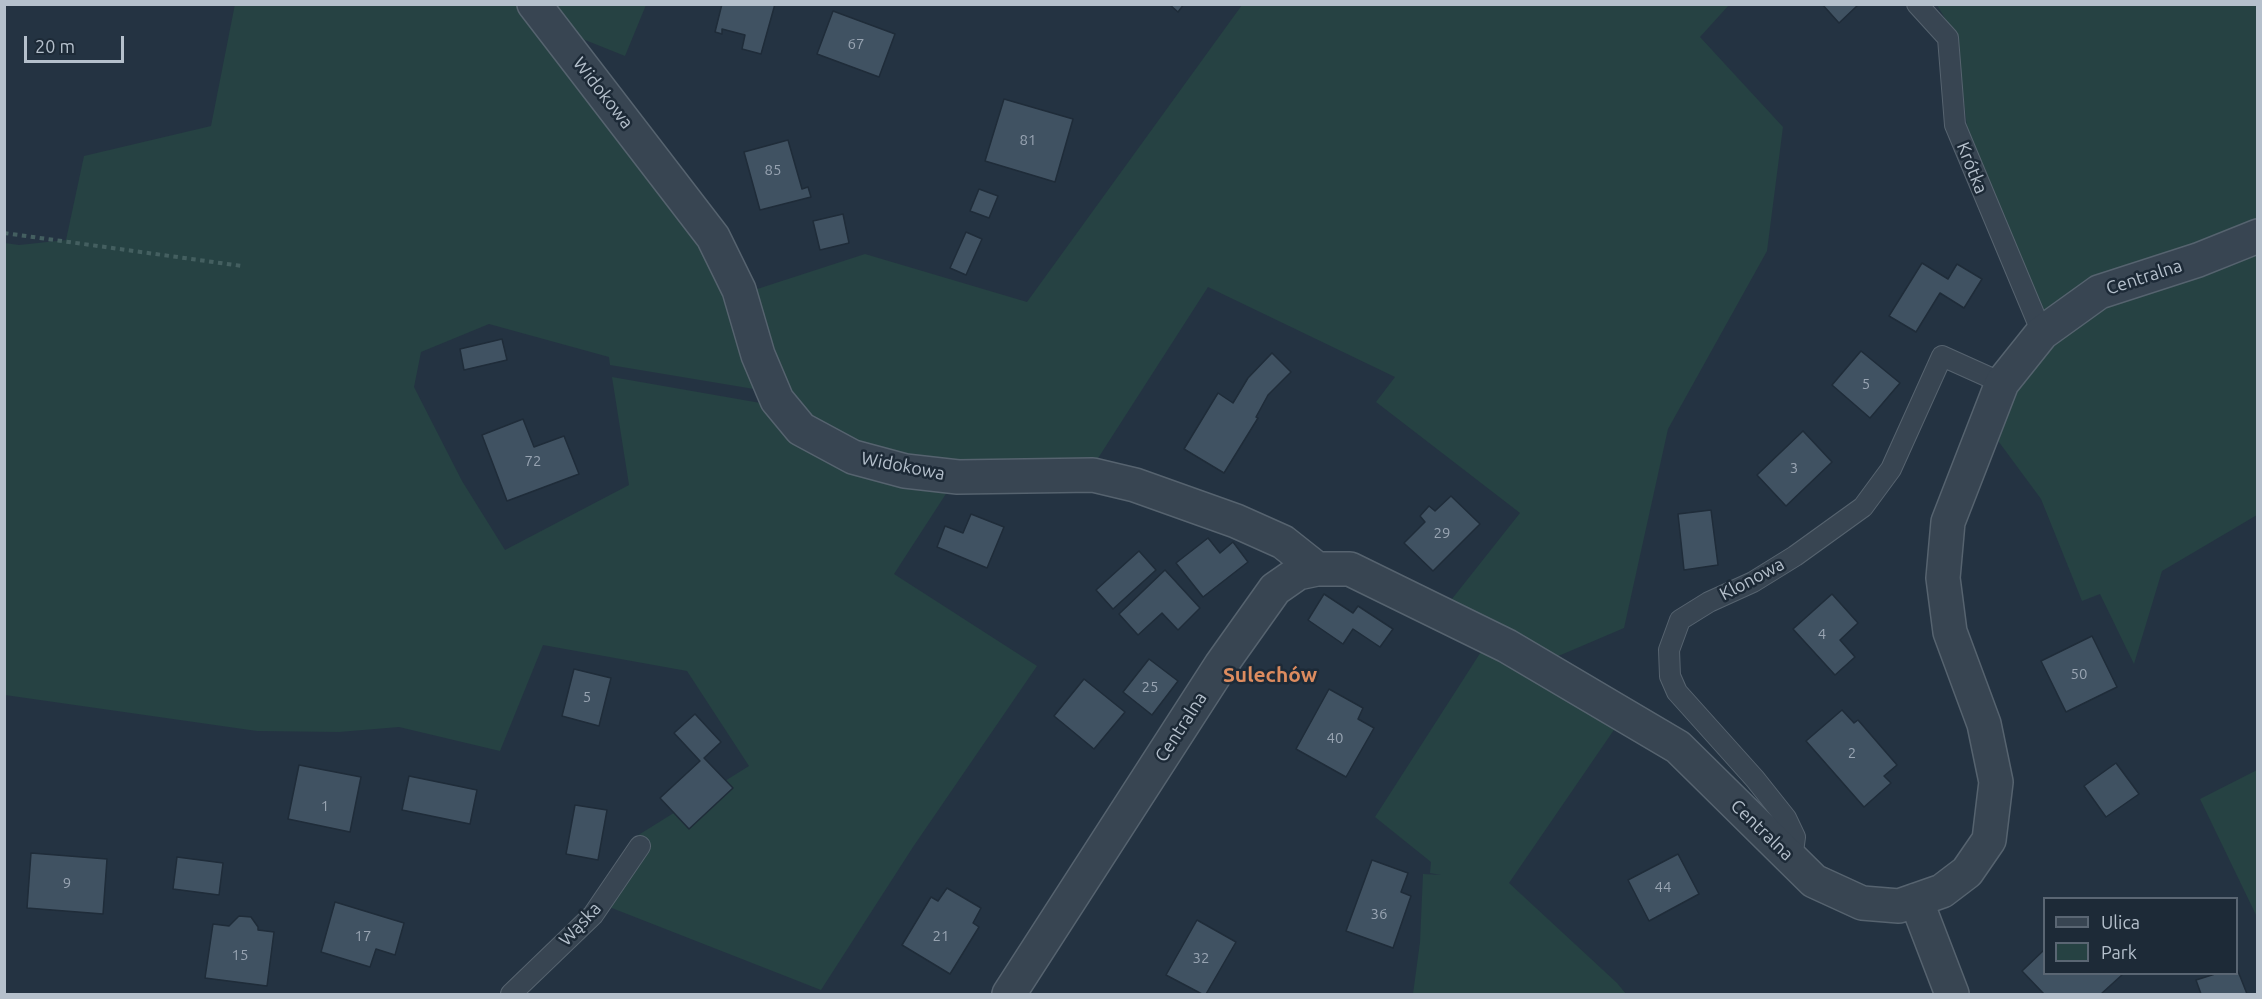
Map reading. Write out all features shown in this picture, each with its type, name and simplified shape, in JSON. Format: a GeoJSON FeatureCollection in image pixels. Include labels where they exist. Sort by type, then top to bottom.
{"type":"FeatureCollection","features":[{"type":"Feature","properties":{"kind":"street","name":"Widokowa"},"geometry":{"type":"LineString","coordinates":[[534,4],[713,237],[740,290],[758,355],[777,400],[801,429],[853,456],[904,471],[958,477],[1093,475],[1136,485],[1236,521],[1283,542],[1317,569]]}},
{"type":"Feature","properties":{"kind":"street","name":"Centralna"},"geometry":{"type":"LineString","coordinates":[[1009,994],[1221,665],[1275,589],[1298,573],[1317,569],[1350,569],[1507,646],[1678,747],[1814,881],[1862,903],[1899,906],[1941,891],[1967,872],[1989,840],[1996,782],[1984,724],[1950,632],[1943,578],[1948,522],[2002,383],[2042,333],[2099,292],[2198,260],[2258,236]]}},
{"type":"Feature","properties":{"kind":"street"},"geometry":{"type":"LineString","coordinates":[[1916,900],[1952,994]]}},
{"type":"Feature","properties":{"kind":"lane","name":"Krótka"},"geometry":{"type":"LineString","coordinates":[[1917,4],[1948,38],[1955,125],[2042,333]]}},
{"type":"Feature","properties":{"kind":"lane","name":"Klonowa"},"geometry":{"type":"LineString","coordinates":[[1792,859],[1796,837],[1786,818],[1755,779],[1677,692],[1670,676],[1669,650],[1680,620],[1709,602],[1753,582],[1795,556],[1863,507],[1891,469],[1942,356],[2002,383]]}},
{"type":"Feature","properties":{"kind":"lane","name":"Wąska"},"geometry":{"type":"LineString","coordinates":[[511,994],[593,915],[640,846]]}},
{"type":"Feature","properties":{"kind":"path"},"geometry":{"type":"LineString","coordinates":[[4,233],[242,266]]}},
{"type":"Feature","properties":{"kind":"green space"},"geometry":{"type":"Polygon","coordinates":[[[235,4],[522,5],[704,237],[766,391],[610,365],[609,357],[489,324],[421,352],[414,387],[462,481],[505,550],[629,485],[612,377],[772,405],[953,483],[894,574],[1037,666],[913,847],[821,990],[594,901],[632,839],[749,766],[687,671],[543,645],[500,751],[399,727],[339,732],[257,731],[5,695],[5,243],[19,245],[66,240],[84,156],[211,126],[235,4]]]}},
{"type":"Feature","properties":{"kind":"green space"},"geometry":{"type":"Polygon","coordinates":[[[551,5],[646,5],[625,56],[580,38],[551,5]]]}},
{"type":"Feature","properties":{"kind":"green space"},"geometry":{"type":"Polygon","coordinates":[[[1242,5],[1729,5],[1700,37],[1783,127],[1767,251],[1668,429],[1624,628],[1549,660],[1448,604],[1520,513],[1376,402],[1395,377],[1208,287],[1093,466],[970,466],[857,449],[809,423],[784,396],[748,292],[865,254],[1027,302],[1242,5]]]}},
{"type":"Feature","properties":{"kind":"green space"},"geometry":{"type":"Polygon","coordinates":[[[1937,5],[2257,5],[2257,227],[2038,323],[2039,299],[1987,189],[1968,135],[1956,37],[1937,5]]]}},
{"type":"Feature","properties":{"kind":"green space"},"geometry":{"type":"Polygon","coordinates":[[[2257,244],[2257,515],[2162,571],[2134,664],[2100,594],[2082,601],[2041,499],[1993,434],[2005,396],[2048,341],[2106,298],[2257,244]]]}},
{"type":"Feature","properties":{"kind":"green space"},"geometry":{"type":"Polygon","coordinates":[[[1486,644],[1620,721],[1509,883],[1626,994],[1413,994],[1420,942],[1423,874],[1441,875],[1430,873],[1431,862],[1375,817],[1486,644]]]}},
{"type":"Feature","properties":{"kind":"green space"},"geometry":{"type":"Polygon","coordinates":[[[2257,770],[2257,917],[2200,799],[2257,770]]]}},
{"type":"Feature","properties":{"kind":"building"},"geometry":{"type":"Polygon","coordinates":[[[722,4],[775,4],[761,54],[742,49],[745,35],[722,29],[722,34],[715,32],[722,4]]]}},
{"type":"Feature","properties":{"kind":"building"},"geometry":{"type":"Polygon","coordinates":[[[1169,4],[1184,4],[1178,12],[1169,4]]]}},
{"type":"Feature","properties":{"kind":"building"},"geometry":{"type":"Polygon","coordinates":[[[1822,4],[1859,4],[1839,23],[1822,4]]]}},
{"type":"Feature","properties":{"kind":"building"},"geometry":{"type":"Polygon","coordinates":[[[833,11],[895,34],[879,77],[817,54],[833,11]]]}},
{"type":"Feature","properties":{"kind":"building"},"geometry":{"type":"Polygon","coordinates":[[[1004,99],[1073,119],[1055,182],[985,161],[1004,99]]]}},
{"type":"Feature","properties":{"kind":"building"},"geometry":{"type":"Polygon","coordinates":[[[788,140],[802,189],[808,187],[811,197],[760,210],[744,152],[788,140]]]}},
{"type":"Feature","properties":{"kind":"building"},"geometry":{"type":"Polygon","coordinates":[[[979,189],[998,196],[989,218],[970,211],[979,189]]]}},
{"type":"Feature","properties":{"kind":"building"},"geometry":{"type":"Polygon","coordinates":[[[843,214],[849,243],[820,250],[813,221],[843,214]]]}},
{"type":"Feature","properties":{"kind":"building"},"geometry":{"type":"Polygon","coordinates":[[[966,232],[982,239],[966,275],[950,268],[966,232]]]}},
{"type":"Feature","properties":{"kind":"building"},"geometry":{"type":"Polygon","coordinates":[[[1922,263],[1948,279],[1957,264],[1982,279],[1964,308],[1940,293],[1916,332],[1889,316],[1922,263]]]}},
{"type":"Feature","properties":{"kind":"building"},"geometry":{"type":"Polygon","coordinates":[[[502,339],[507,360],[464,370],[460,349],[502,339]]]}},
{"type":"Feature","properties":{"kind":"building"},"geometry":{"type":"Polygon","coordinates":[[[1861,351],[1900,383],[1870,418],[1832,385],[1861,351]]]}},
{"type":"Feature","properties":{"kind":"building"},"geometry":{"type":"Polygon","coordinates":[[[1272,353],[1291,372],[1268,395],[1256,417],[1258,418],[1224,473],[1184,449],[1218,393],[1233,403],[1248,378],[1272,353]]]}},
{"type":"Feature","properties":{"kind":"building"},"geometry":{"type":"Polygon","coordinates":[[[523,419],[534,447],[564,436],[579,474],[507,501],[482,435],[523,419]]]}},
{"type":"Feature","properties":{"kind":"building"},"geometry":{"type":"Polygon","coordinates":[[[1803,431],[1832,462],[1786,506],[1757,475],[1803,431]]]}},
{"type":"Feature","properties":{"kind":"building"},"geometry":{"type":"Polygon","coordinates":[[[1451,496],[1480,524],[1433,571],[1404,543],[1425,522],[1420,516],[1429,506],[1435,511],[1451,496]]]}},
{"type":"Feature","properties":{"kind":"building"},"geometry":{"type":"Polygon","coordinates":[[[1711,510],[1718,565],[1684,570],[1678,514],[1711,510]]]}},
{"type":"Feature","properties":{"kind":"building"},"geometry":{"type":"Polygon","coordinates":[[[971,514],[1004,527],[987,568],[937,547],[945,526],[963,533],[971,514]]]}},
{"type":"Feature","properties":{"kind":"building"},"geometry":{"type":"Polygon","coordinates":[[[1208,538],[1220,553],[1233,542],[1248,562],[1203,597],[1176,563],[1208,538]]]}},
{"type":"Feature","properties":{"kind":"building"},"geometry":{"type":"Polygon","coordinates":[[[1139,551],[1156,570],[1113,609],[1096,590],[1139,551]]]}},
{"type":"Feature","properties":{"kind":"building"},"geometry":{"type":"Polygon","coordinates":[[[1165,570],[1200,608],[1178,630],[1162,613],[1138,635],[1119,614],[1165,570]]]}},
{"type":"Feature","properties":{"kind":"building"},"geometry":{"type":"Polygon","coordinates":[[[1324,594],[1353,613],[1358,606],[1393,629],[1380,647],[1353,629],[1343,644],[1308,620],[1324,594]]]}},
{"type":"Feature","properties":{"kind":"building"},"geometry":{"type":"Polygon","coordinates":[[[1832,594],[1858,623],[1840,640],[1855,657],[1835,675],[1793,629],[1832,594]]]}},
{"type":"Feature","properties":{"kind":"building"},"geometry":{"type":"Polygon","coordinates":[[[2092,636],[2117,687],[2066,712],[2041,661],[2092,636]]]}},
{"type":"Feature","properties":{"kind":"building"},"geometry":{"type":"Polygon","coordinates":[[[1149,659],[1178,681],[1152,715],[1123,692],[1149,659]]]}},
{"type":"Feature","properties":{"kind":"building"},"geometry":{"type":"Polygon","coordinates":[[[574,669],[611,678],[599,726],[562,716],[574,669]]]}},
{"type":"Feature","properties":{"kind":"building"},"geometry":{"type":"Polygon","coordinates":[[[1084,679],[1125,712],[1094,749],[1054,716],[1084,679]]]}},
{"type":"Feature","properties":{"kind":"building"},"geometry":{"type":"Polygon","coordinates":[[[1329,689],[1363,708],[1358,719],[1374,728],[1346,777],[1296,749],[1329,689]]]}},
{"type":"Feature","properties":{"kind":"building"},"geometry":{"type":"Polygon","coordinates":[[[1842,710],[1854,723],[1858,720],[1897,765],[1884,776],[1891,783],[1864,807],[1806,741],[1842,710]]]}},
{"type":"Feature","properties":{"kind":"building"},"geometry":{"type":"Polygon","coordinates":[[[695,714],[721,742],[704,758],[733,788],[689,829],[660,798],[700,761],[674,733],[695,714]]]}},
{"type":"Feature","properties":{"kind":"building"},"geometry":{"type":"Polygon","coordinates":[[[2116,763],[2139,794],[2106,817],[2084,786],[2116,763]]]}},
{"type":"Feature","properties":{"kind":"building"},"geometry":{"type":"Polygon","coordinates":[[[299,765],[361,777],[350,832],[288,819],[299,765]]]}},
{"type":"Feature","properties":{"kind":"building"},"geometry":{"type":"Polygon","coordinates":[[[409,776],[477,790],[470,824],[402,810],[409,776]]]}},
{"type":"Feature","properties":{"kind":"building"},"geometry":{"type":"Polygon","coordinates":[[[575,805],[607,810],[598,860],[566,854],[575,805]]]}},
{"type":"Feature","properties":{"kind":"building"},"geometry":{"type":"Polygon","coordinates":[[[31,853],[107,859],[103,914],[27,908],[31,853]]]}},
{"type":"Feature","properties":{"kind":"building"},"geometry":{"type":"Polygon","coordinates":[[[1678,854],[1699,894],[1649,921],[1628,880],[1678,854]]]}},
{"type":"Feature","properties":{"kind":"building"},"geometry":{"type":"Polygon","coordinates":[[[177,857],[223,863],[219,895],[173,889],[177,857]]]}},
{"type":"Feature","properties":{"kind":"building"},"geometry":{"type":"Polygon","coordinates":[[[1372,860],[1408,873],[1401,892],[1411,896],[1393,948],[1346,931],[1372,860]]]}},
{"type":"Feature","properties":{"kind":"building"},"geometry":{"type":"Polygon","coordinates":[[[947,888],[981,908],[973,923],[979,927],[950,974],[902,945],[931,897],[938,901],[947,888]]]}},
{"type":"Feature","properties":{"kind":"building"},"geometry":{"type":"Polygon","coordinates":[[[335,902],[404,923],[395,955],[376,949],[370,967],[321,952],[335,902]]]}},
{"type":"Feature","properties":{"kind":"building"},"geometry":{"type":"Polygon","coordinates":[[[239,916],[251,917],[258,930],[274,932],[267,986],[205,978],[213,924],[229,926],[239,916]]]}},
{"type":"Feature","properties":{"kind":"building"},"geometry":{"type":"Polygon","coordinates":[[[1197,920],[1236,942],[1206,994],[1166,975],[1197,920]]]}},
{"type":"Feature","properties":{"kind":"building"},"geometry":{"type":"Polygon","coordinates":[[[2043,951],[2043,975],[2122,975],[2101,994],[2044,994],[2022,971],[2043,951]]]}},
{"type":"Feature","properties":{"kind":"building"},"geometry":{"type":"Polygon","coordinates":[[[2238,971],[2247,994],[2201,994],[2196,980],[2212,975],[2238,975],[2238,971]]]}},
{"type":"Feature","properties":{"kind":"district","name":"Sulechów"},"geometry":{"type":"Point","coordinates":[1270,675]}}]}
